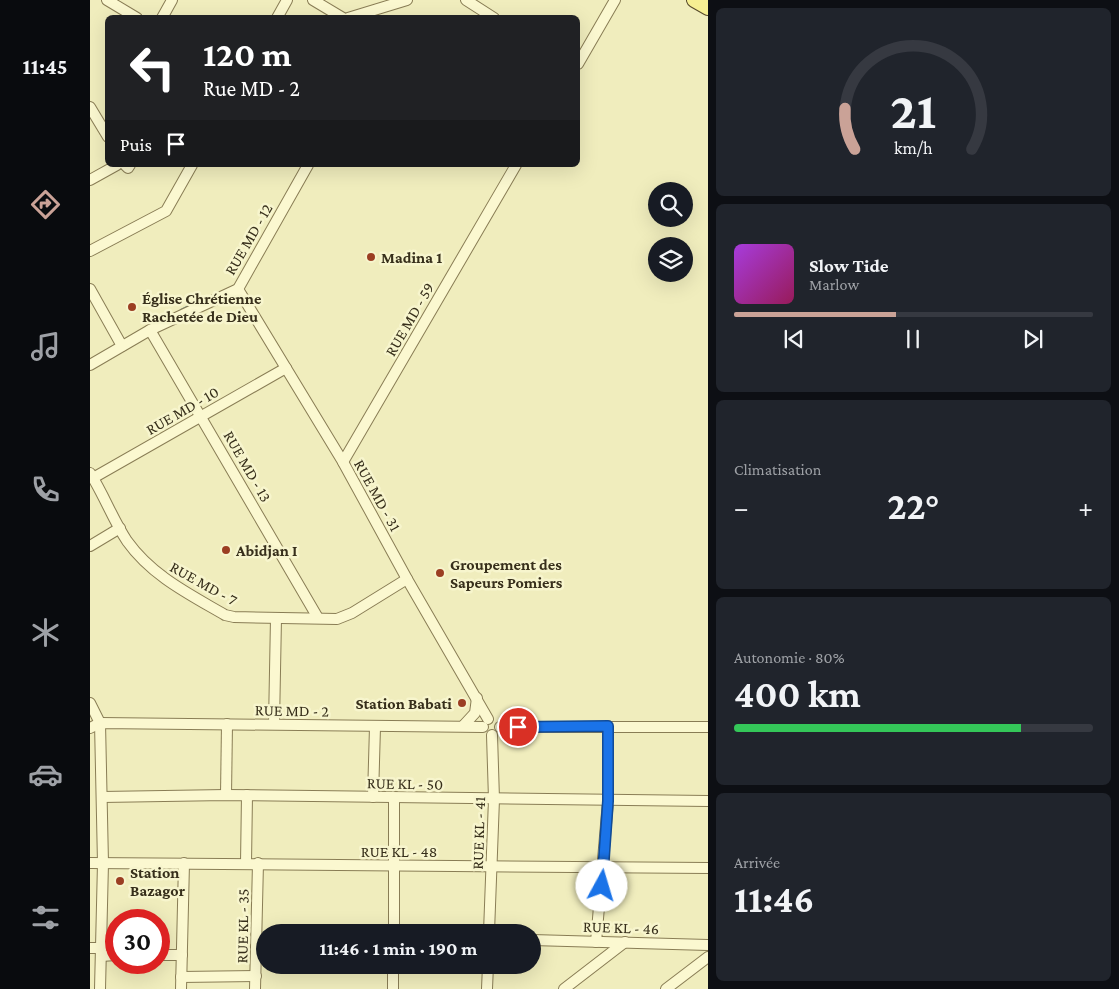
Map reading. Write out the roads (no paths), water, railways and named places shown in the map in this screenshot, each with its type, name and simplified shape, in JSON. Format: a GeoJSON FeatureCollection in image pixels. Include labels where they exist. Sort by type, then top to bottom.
{"type":"FeatureCollection","features":[{"type":"Feature","properties":{"kind":"main road"},"geometry":{"type":"LineString","coordinates":[[694,0],[708,8]]}},
{"type":"Feature","properties":{"kind":"street"},"geometry":{"type":"LineString","coordinates":[[107,0],[132,15]]}},
{"type":"Feature","properties":{"kind":"street"},"geometry":{"type":"LineString","coordinates":[[164,15],[172,0]]}},
{"type":"Feature","properties":{"kind":"street"},"geometry":{"type":"LineString","coordinates":[[279,15],[287,0]]}},
{"type":"Feature","properties":{"kind":"street"},"geometry":{"type":"LineString","coordinates":[[313,0],[338,15]]}},
{"type":"Feature","properties":{"kind":"street"},"geometry":{"type":"LineString","coordinates":[[358,15],[407,0]]}},
{"type":"Feature","properties":{"kind":"street"},"geometry":{"type":"LineString","coordinates":[[466,0],[489,15]]}},
{"type":"Feature","properties":{"kind":"street"},"geometry":{"type":"LineString","coordinates":[[580,61],[615,0]]}},
{"type":"Feature","properties":{"kind":"street"},"geometry":{"type":"LineString","coordinates":[[90,106],[105,132]]}},
{"type":"Feature","properties":{"kind":"street"},"geometry":{"type":"LineString","coordinates":[[90,180],[113,167]]}},
{"type":"Feature","properties":{"kind":"street"},"geometry":{"type":"LineString","coordinates":[[90,251],[166,210],[191,167]]}},
{"type":"Feature","properties":{"kind":"street","name":"RUE MD - 12"},"geometry":{"type":"LineString","coordinates":[[90,365],[150,330],[238,289],[307,167]]}},
{"type":"Feature","properties":{"kind":"street","name":"RUE MD - 59"},"geometry":{"type":"LineString","coordinates":[[343,462],[515,167]]}},
{"type":"Feature","properties":{"kind":"street"},"geometry":{"type":"LineString","coordinates":[[90,289],[122,346]]}},
{"type":"Feature","properties":{"kind":"street","name":"RUE MD - 31"},"geometry":{"type":"LineString","coordinates":[[238,289],[343,462],[407,579],[476,697],[485,723]]}},
{"type":"Feature","properties":{"kind":"street","name":"RUE MD - 13"},"geometry":{"type":"LineString","coordinates":[[150,330],[202,416],[318,618]]}},
{"type":"Feature","properties":{"kind":"street","name":"RUE MD - 10"},"geometry":{"type":"LineString","coordinates":[[92,476],[286,368]]}},
{"type":"Feature","properties":{"kind":"street","name":"RUE MD - 7"},"geometry":{"type":"LineString","coordinates":[[92,476],[134,551],[150,568],[165,580],[225,615],[234,618],[344,618],[407,579]]}},
{"type":"Feature","properties":{"kind":"street"},"geometry":{"type":"LineString","coordinates":[[90,546],[120,528]]}},
{"type":"Feature","properties":{"kind":"street"},"geometry":{"type":"LineString","coordinates":[[274,724],[276,618]]}},
{"type":"Feature","properties":{"kind":"street"},"geometry":{"type":"LineString","coordinates":[[463,726],[475,713],[476,697]]}},
{"type":"Feature","properties":{"kind":"street"},"geometry":{"type":"LineString","coordinates":[[90,703],[100,723],[103,863],[100,989]]}},
{"type":"Feature","properties":{"kind":"street"},"geometry":{"type":"LineString","coordinates":[[496,720],[500,727],[498,732],[492,735],[486,734],[485,723],[496,720]]}},
{"type":"Feature","properties":{"kind":"street"},"geometry":{"type":"LineString","coordinates":[[90,728],[100,723]]}},
{"type":"Feature","properties":{"kind":"street","name":"RUE MD - 2"},"geometry":{"type":"LineString","coordinates":[[100,723],[274,724],[375,727],[463,726],[485,723]]}},
{"type":"Feature","properties":{"kind":"street"},"geometry":{"type":"LineString","coordinates":[[226,795],[227,724]]}},
{"type":"Feature","properties":{"kind":"street"},"geometry":{"type":"LineString","coordinates":[[596,942],[604,867],[608,801],[608,726]]}},
{"type":"Feature","properties":{"kind":"street"},"geometry":{"type":"LineString","coordinates":[[373,797],[375,727]]}},
{"type":"Feature","properties":{"kind":"street"},"geometry":{"type":"LineString","coordinates":[[500,727],[708,727]]}},
{"type":"Feature","properties":{"kind":"street","name":"RUE KL - 41"},"geometry":{"type":"LineString","coordinates":[[489,924],[494,799],[492,735]]}},
{"type":"Feature","properties":{"kind":"street"},"geometry":{"type":"LineString","coordinates":[[246,863],[247,795]]}},
{"type":"Feature","properties":{"kind":"street","name":"RUE KL - 50"},"geometry":{"type":"LineString","coordinates":[[102,797],[247,795],[708,801]]}},
{"type":"Feature","properties":{"kind":"street"},"geometry":{"type":"LineString","coordinates":[[394,798],[394,924]]}},
{"type":"Feature","properties":{"kind":"street","name":"RUE KL - 48"},"geometry":{"type":"LineString","coordinates":[[90,863],[258,863],[394,867],[708,868]]}},
{"type":"Feature","properties":{"kind":"street"},"geometry":{"type":"LineString","coordinates":[[181,989],[184,863]]}},
{"type":"Feature","properties":{"kind":"street","name":"RUE KL - 35"},"geometry":{"type":"LineString","coordinates":[[258,863],[261,924]]}},
{"type":"Feature","properties":{"kind":"street","name":"RUE KL - 46"},"geometry":{"type":"LineString","coordinates":[[541,940],[708,945]]}},
{"type":"Feature","properties":{"kind":"street"},"geometry":{"type":"LineString","coordinates":[[564,989],[625,942]]}},
{"type":"Feature","properties":{"kind":"street"},"geometry":{"type":"LineString","coordinates":[[90,948],[105,953]]}},
{"type":"Feature","properties":{"kind":"street"},"geometry":{"type":"LineString","coordinates":[[170,955],[182,955]]}},
{"type":"Feature","properties":{"kind":"street"},"geometry":{"type":"LineString","coordinates":[[666,989],[708,956]]}},
{"type":"Feature","properties":{"kind":"street"},"geometry":{"type":"LineString","coordinates":[[393,974],[393,989]]}},
{"type":"Feature","properties":{"kind":"street"},"geometry":{"type":"LineString","coordinates":[[487,989],[488,974]]}},
{"type":"Feature","properties":{"kind":"street"},"geometry":{"type":"LineString","coordinates":[[181,977],[256,976]]}},
{"type":"Feature","properties":{"kind":"street","name":"RUE KL - 35"},"geometry":{"type":"LineString","coordinates":[[255,989],[256,976]]}},
{"type":"Feature","properties":{"kind":"waterway"},"geometry":{"type":"LineString","coordinates":[[181,310],[189,306]]}},
{"type":"Feature","properties":{"kind":"place","name":"Madina 1"},"geometry":{"type":"Point","coordinates":[371,257]}},
{"type":"Feature","properties":{"kind":"place","name":"Église Chrétienne Rachetée de Dieu"},"geometry":{"type":"Point","coordinates":[132,307]}},
{"type":"Feature","properties":{"kind":"place","name":"Abidjan I"},"geometry":{"type":"Point","coordinates":[226,550]}},
{"type":"Feature","properties":{"kind":"place","name":"Groupement des Sapeurs Pomiers"},"geometry":{"type":"Point","coordinates":[440,573]}},
{"type":"Feature","properties":{"kind":"place","name":"Station Babati"},"geometry":{"type":"Point","coordinates":[462,703]}},
{"type":"Feature","properties":{"kind":"place","name":"Station Bazagor"},"geometry":{"type":"Point","coordinates":[120,881]}}]}
